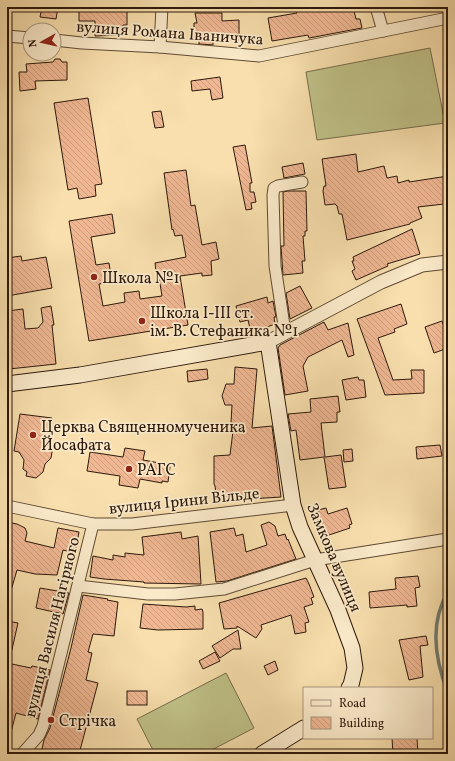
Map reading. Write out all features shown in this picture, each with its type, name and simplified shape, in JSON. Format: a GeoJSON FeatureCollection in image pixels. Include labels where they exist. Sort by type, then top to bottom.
{"type":"FeatureCollection","features":[{"type":"Feature","properties":{"kind":"main road"},"geometry":{"type":"LineString","coordinates":[[7,384],[80,375],[268,342]]}},
{"type":"Feature","properties":{"kind":"main road","name":"Замкова вулиця"},"geometry":{"type":"LineString","coordinates":[[268,342],[294,505],[300,527],[338,610],[352,648],[355,668],[350,687]]}},
{"type":"Feature","properties":{"kind":"main road"},"geometry":{"type":"LineString","coordinates":[[262,754],[303,729]]}},
{"type":"Feature","properties":{"kind":"street"},"geometry":{"type":"LineString","coordinates":[[160,46],[162,7]]}},
{"type":"Feature","properties":{"kind":"street"},"geometry":{"type":"LineString","coordinates":[[376,7],[383,31]]}},
{"type":"Feature","properties":{"kind":"street","name":"вулиця Романа Іваничука"},"geometry":{"type":"LineString","coordinates":[[62,41],[160,46],[260,56],[448,18]]}},
{"type":"Feature","properties":{"kind":"street"},"geometry":{"type":"LineString","coordinates":[[7,36],[22,37]]}},
{"type":"Feature","properties":{"kind":"street"},"geometry":{"type":"LineString","coordinates":[[285,332],[275,266],[273,195],[274,188],[278,186],[302,182]]}},
{"type":"Feature","properties":{"kind":"street"},"geometry":{"type":"LineString","coordinates":[[268,342],[381,282],[422,265],[448,262]]}},
{"type":"Feature","properties":{"kind":"street","name":"вулиця Ірини Вільде"},"geometry":{"type":"LineString","coordinates":[[7,506],[92,524],[143,523],[294,505]]}},
{"type":"Feature","properties":{"kind":"street","name":"вулиця Василя Нагірного"},"geometry":{"type":"LineString","coordinates":[[22,754],[39,735],[43,726],[92,524]]}},
{"type":"Feature","properties":{"kind":"street"},"geometry":{"type":"LineString","coordinates":[[78,586],[148,594],[175,594],[224,589],[315,560],[448,540]]}},
{"type":"Feature","properties":{"kind":"green space"},"geometry":{"type":"Polygon","coordinates":[[[430,48],[445,123],[317,140],[306,72],[430,48]]]}},
{"type":"Feature","properties":{"kind":"green space"},"geometry":{"type":"Polygon","coordinates":[[[226,673],[254,728],[204,754],[155,754],[137,719],[226,673]]]}},
{"type":"Feature","properties":{"kind":"building"},"geometry":{"type":"Polygon","coordinates":[[[42,7],[58,7],[56,19],[40,17],[42,7]]]}},
{"type":"Feature","properties":{"kind":"building"},"geometry":{"type":"Polygon","coordinates":[[[127,7],[127,25],[123,25],[123,35],[95,36],[95,21],[79,21],[79,8],[127,7]]]}},
{"type":"Feature","properties":{"kind":"building"},"geometry":{"type":"Polygon","coordinates":[[[295,7],[353,7],[356,19],[360,19],[362,28],[309,38],[308,35],[272,41],[268,18],[297,13],[295,7]]]}},
{"type":"Feature","properties":{"kind":"building"},"geometry":{"type":"Polygon","coordinates":[[[195,13],[222,13],[222,21],[239,20],[239,40],[213,40],[213,45],[199,44],[199,40],[194,40],[194,23],[197,23],[195,13]]]}},
{"type":"Feature","properties":{"kind":"building"},"geometry":{"type":"Polygon","coordinates":[[[67,62],[67,80],[35,81],[36,89],[20,91],[19,72],[27,72],[26,64],[67,62]]]}},
{"type":"Feature","properties":{"kind":"building"},"geometry":{"type":"Polygon","coordinates":[[[220,77],[223,98],[212,100],[210,89],[192,91],[191,81],[220,77]]]}},
{"type":"Feature","properties":{"kind":"building"},"geometry":{"type":"Polygon","coordinates":[[[88,98],[102,184],[95,185],[96,196],[79,199],[77,188],[68,190],[54,103],[88,98]]]}},
{"type":"Feature","properties":{"kind":"building"},"geometry":{"type":"Polygon","coordinates":[[[161,111],[164,127],[155,128],[152,112],[161,111]]]}},
{"type":"Feature","properties":{"kind":"building"},"geometry":{"type":"Polygon","coordinates":[[[245,145],[252,183],[250,183],[250,192],[254,192],[256,202],[251,203],[252,209],[246,210],[233,147],[245,145]]]}},
{"type":"Feature","properties":{"kind":"building"},"geometry":{"type":"Polygon","coordinates":[[[356,154],[358,172],[384,166],[387,178],[397,176],[398,183],[409,180],[409,182],[448,176],[448,199],[443,200],[444,204],[418,207],[422,218],[410,224],[347,240],[342,214],[339,214],[337,206],[335,204],[325,205],[323,191],[324,186],[326,186],[322,159],[356,154]]]}},
{"type":"Feature","properties":{"kind":"building"},"geometry":{"type":"Polygon","coordinates":[[[303,163],[305,174],[284,178],[282,167],[303,163]]]}},
{"type":"Feature","properties":{"kind":"building","name":"Школа №1"},"geometry":{"type":"Polygon","coordinates":[[[186,170],[191,206],[195,205],[202,245],[216,242],[219,259],[211,261],[212,275],[202,276],[202,273],[180,276],[188,325],[89,341],[69,221],[112,214],[115,233],[91,237],[96,265],[109,263],[112,282],[99,284],[103,306],[125,302],[124,293],[139,291],[140,299],[162,296],[158,271],[156,272],[155,263],[186,257],[182,235],[175,236],[173,229],[172,230],[164,173],[186,170]]]}},
{"type":"Feature","properties":{"kind":"building"},"geometry":{"type":"Polygon","coordinates":[[[306,191],[307,231],[305,231],[305,236],[303,236],[305,261],[302,261],[303,273],[283,275],[281,246],[284,246],[283,192],[306,191]]]}},
{"type":"Feature","properties":{"kind":"building"},"geometry":{"type":"Polygon","coordinates":[[[412,229],[420,254],[387,264],[388,266],[356,280],[352,271],[355,269],[352,261],[354,261],[353,257],[412,229]]]}},
{"type":"Feature","properties":{"kind":"building"},"geometry":{"type":"Polygon","coordinates":[[[21,256],[22,261],[46,257],[52,288],[7,296],[7,258],[21,256]]]}},
{"type":"Feature","properties":{"kind":"building"},"geometry":{"type":"Polygon","coordinates":[[[300,286],[312,308],[290,319],[286,293],[300,286]]]}},
{"type":"Feature","properties":{"kind":"building"},"geometry":{"type":"Polygon","coordinates":[[[267,297],[268,303],[273,301],[276,317],[274,317],[275,324],[251,333],[248,320],[240,322],[236,306],[267,297]]]}},
{"type":"Feature","properties":{"kind":"building"},"geometry":{"type":"Polygon","coordinates":[[[401,304],[407,324],[394,329],[395,332],[378,338],[393,380],[412,379],[411,370],[424,370],[424,393],[385,395],[357,319],[401,304]]]}},
{"type":"Feature","properties":{"kind":"building"},"geometry":{"type":"Polygon","coordinates":[[[51,306],[54,325],[52,325],[56,364],[9,369],[7,352],[7,311],[23,309],[25,329],[38,328],[43,322],[41,308],[51,306]]]}},
{"type":"Feature","properties":{"kind":"building"},"geometry":{"type":"Polygon","coordinates":[[[442,321],[448,339],[448,348],[434,353],[425,327],[442,321]]]}},
{"type":"Feature","properties":{"kind":"building"},"geometry":{"type":"Polygon","coordinates":[[[324,322],[328,330],[348,323],[354,355],[348,357],[342,340],[308,357],[303,366],[308,391],[285,395],[278,348],[280,345],[324,322]]]}},
{"type":"Feature","properties":{"kind":"building"},"geometry":{"type":"Polygon","coordinates":[[[235,367],[257,369],[252,428],[272,426],[281,497],[217,501],[214,484],[214,456],[230,455],[234,423],[231,423],[232,405],[225,405],[222,396],[226,384],[234,384],[235,367]]]}},
{"type":"Feature","properties":{"kind":"building"},"geometry":{"type":"Polygon","coordinates":[[[207,369],[208,379],[188,382],[187,371],[207,369]]]}},
{"type":"Feature","properties":{"kind":"building"},"geometry":{"type":"Polygon","coordinates":[[[358,377],[359,380],[364,380],[366,397],[346,400],[342,380],[358,377]]]}},
{"type":"Feature","properties":{"kind":"building"},"geometry":{"type":"Polygon","coordinates":[[[338,396],[340,412],[337,412],[337,422],[321,423],[325,457],[341,455],[346,487],[329,489],[324,457],[300,460],[296,430],[291,431],[288,414],[311,412],[310,399],[338,396]]]}},
{"type":"Feature","properties":{"kind":"building","name":"Церква Священномученика Йосафата"},"geometry":{"type":"Polygon","coordinates":[[[20,414],[52,418],[49,440],[53,446],[51,458],[45,464],[43,472],[36,478],[26,476],[27,472],[23,469],[24,460],[19,452],[14,451],[20,414]]]}},
{"type":"Feature","properties":{"kind":"building"},"geometry":{"type":"Polygon","coordinates":[[[440,445],[442,456],[417,459],[416,447],[440,445]]]}},
{"type":"Feature","properties":{"kind":"building","name":"РАГС"},"geometry":{"type":"Polygon","coordinates":[[[125,448],[145,451],[143,460],[165,464],[164,466],[170,467],[168,482],[162,481],[162,483],[140,479],[138,488],[119,485],[120,476],[87,471],[90,452],[123,457],[125,448]]]}},
{"type":"Feature","properties":{"kind":"building"},"geometry":{"type":"Polygon","coordinates":[[[352,449],[353,461],[344,462],[343,450],[352,449]]]}},
{"type":"Feature","properties":{"kind":"building"},"geometry":{"type":"Polygon","coordinates":[[[326,508],[328,514],[347,508],[352,524],[349,525],[350,528],[326,536],[324,529],[321,530],[317,517],[320,517],[318,510],[326,508]]]}},
{"type":"Feature","properties":{"kind":"building"},"geometry":{"type":"Polygon","coordinates":[[[7,522],[17,524],[25,528],[27,533],[25,541],[54,548],[58,528],[79,532],[75,553],[63,550],[57,575],[35,574],[17,570],[10,594],[7,594],[7,522]]]}},
{"type":"Feature","properties":{"kind":"building"},"geometry":{"type":"Polygon","coordinates":[[[269,522],[275,526],[278,536],[285,534],[296,559],[227,581],[216,582],[210,532],[234,528],[236,536],[243,534],[246,552],[267,545],[261,525],[269,522]]]}},
{"type":"Feature","properties":{"kind":"building"},"geometry":{"type":"Polygon","coordinates":[[[181,532],[182,539],[198,536],[201,584],[144,583],[90,577],[93,556],[113,560],[113,555],[125,557],[125,553],[144,555],[142,537],[181,532]]]}},
{"type":"Feature","properties":{"kind":"building"},"geometry":{"type":"Polygon","coordinates":[[[418,576],[420,587],[415,588],[417,606],[407,607],[407,605],[370,608],[369,592],[396,589],[395,578],[418,576]]]}},
{"type":"Feature","properties":{"kind":"building"},"geometry":{"type":"Polygon","coordinates":[[[306,578],[314,597],[311,598],[313,604],[304,607],[309,622],[305,623],[306,632],[295,634],[291,615],[261,625],[262,629],[256,638],[237,626],[237,628],[224,629],[219,603],[306,578]]]}},
{"type":"Feature","properties":{"kind":"building"},"geometry":{"type":"Polygon","coordinates":[[[40,588],[69,593],[63,614],[36,608],[40,588]]]}},
{"type":"Feature","properties":{"kind":"building"},"geometry":{"type":"Polygon","coordinates":[[[83,595],[118,602],[114,636],[93,634],[88,652],[92,653],[86,680],[98,683],[79,754],[58,754],[42,749],[44,740],[50,728],[83,595]]]}},
{"type":"Feature","properties":{"kind":"building"},"geometry":{"type":"Polygon","coordinates":[[[143,604],[186,607],[195,606],[195,610],[202,609],[203,629],[158,630],[140,628],[143,604]]]}},
{"type":"Feature","properties":{"kind":"building"},"geometry":{"type":"Polygon","coordinates":[[[7,621],[18,623],[11,654],[7,654],[7,621]]]}},
{"type":"Feature","properties":{"kind":"building"},"geometry":{"type":"Polygon","coordinates":[[[238,630],[241,649],[233,649],[220,658],[212,646],[238,630]]]}},
{"type":"Feature","properties":{"kind":"building"},"geometry":{"type":"Polygon","coordinates":[[[426,636],[428,645],[420,646],[423,677],[409,680],[399,640],[426,636]]]}},
{"type":"Feature","properties":{"kind":"building"},"geometry":{"type":"Polygon","coordinates":[[[215,652],[220,661],[203,669],[199,661],[215,652]]]}},
{"type":"Feature","properties":{"kind":"building"},"geometry":{"type":"Polygon","coordinates":[[[275,661],[278,670],[268,675],[264,666],[275,661]]]}},
{"type":"Feature","properties":{"kind":"building"},"geometry":{"type":"Polygon","coordinates":[[[7,663],[50,670],[38,719],[16,713],[10,736],[7,735],[7,663]]]}},
{"type":"Feature","properties":{"kind":"building"},"geometry":{"type":"Polygon","coordinates":[[[127,691],[147,691],[147,705],[127,705],[127,691]]]}},
{"type":"Feature","properties":{"kind":"building"},"geometry":{"type":"Polygon","coordinates":[[[392,739],[417,739],[418,754],[393,754],[392,739]]]}},
{"type":"Feature","properties":{"kind":"waterway"},"geometry":{"type":"LineString","coordinates":[[448,592],[438,616],[436,629],[437,655],[448,693]]}},
{"type":"Feature","properties":{"kind":"place","name":"Школа №1"},"geometry":{"type":"Point","coordinates":[94,277]}},
{"type":"Feature","properties":{"kind":"place","name":"Школа I-III ст. ім. В. Стефаника №1"},"geometry":{"type":"Point","coordinates":[142,321]}},
{"type":"Feature","properties":{"kind":"place","name":"Церква Священномученика Йосафата"},"geometry":{"type":"Point","coordinates":[33,435]}},
{"type":"Feature","properties":{"kind":"place","name":"РАГС"},"geometry":{"type":"Point","coordinates":[129,469]}},
{"type":"Feature","properties":{"kind":"place","name":"Стрічка"},"geometry":{"type":"Point","coordinates":[51,720]}}]}
